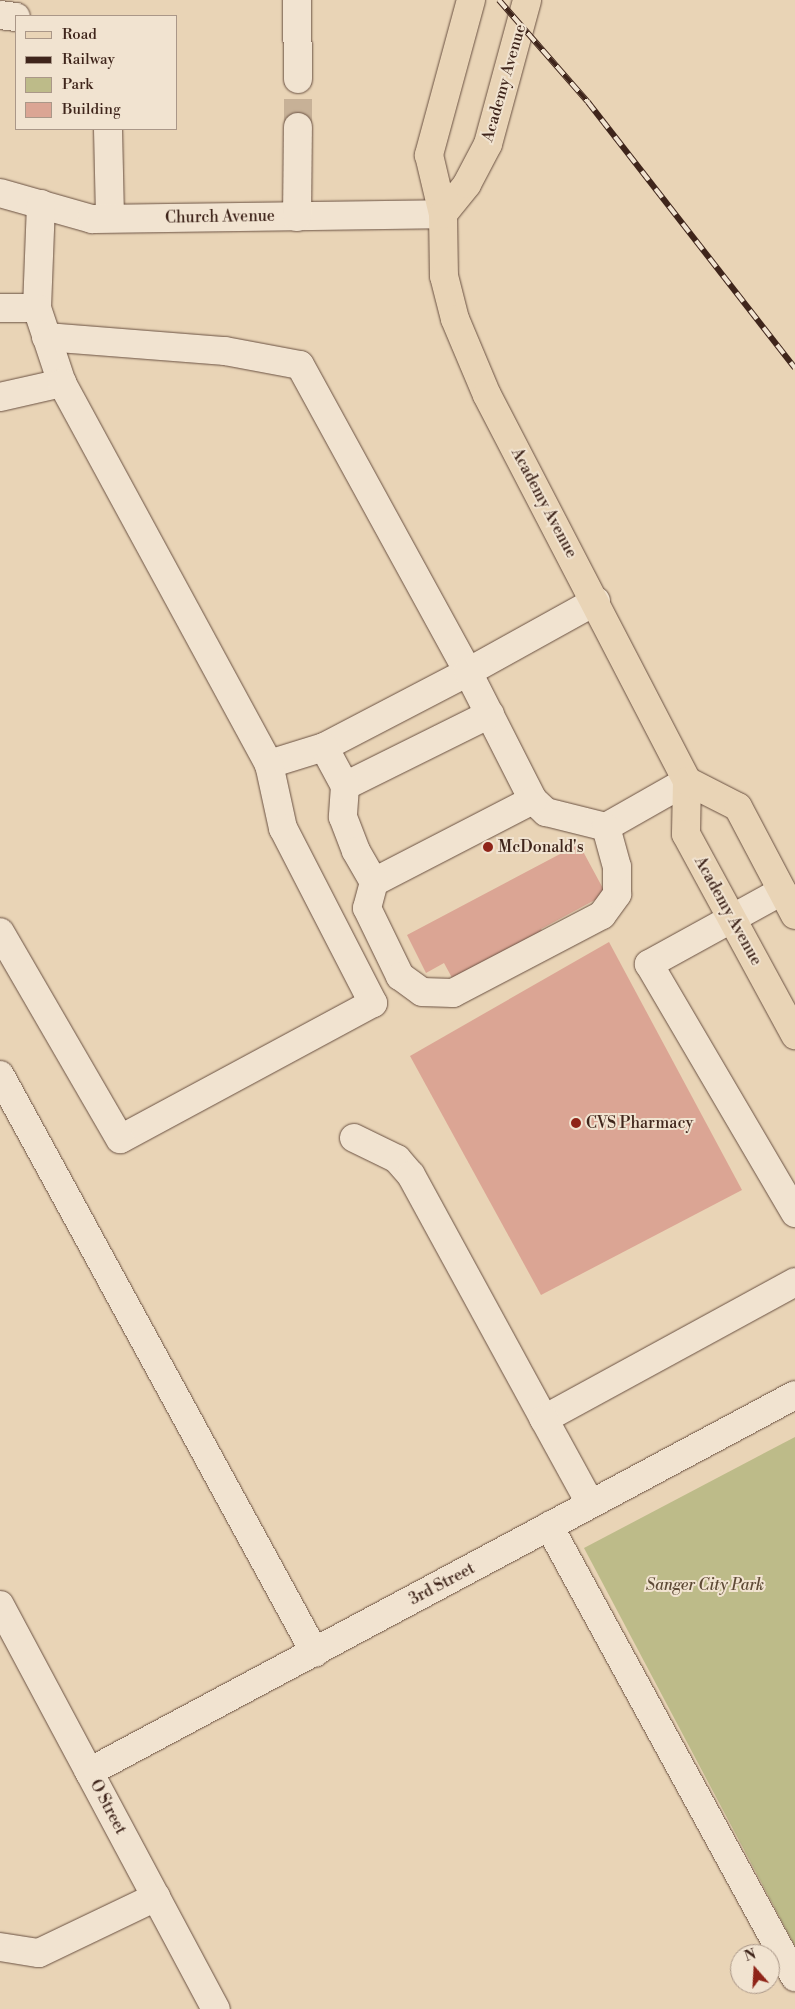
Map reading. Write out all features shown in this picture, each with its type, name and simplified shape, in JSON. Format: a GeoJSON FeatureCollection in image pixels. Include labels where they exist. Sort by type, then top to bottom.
{"type":"FeatureCollection","features":[{"type":"Feature","properties":{"kind":"main road","name":"Academy Avenue"},"geometry":{"type":"LineString","coordinates":[[471,0],[429,155],[443,214],[444,276],[464,342],[687,781],[686,834],[795,1034]]}},
{"type":"Feature","properties":{"kind":"main road","name":"Academy Avenue"},"geometry":{"type":"LineString","coordinates":[[443,214],[467,184],[488,144],[527,0]]}},
{"type":"Feature","properties":{"kind":"main road"},"geometry":{"type":"LineString","coordinates":[[687,781],[738,807],[795,914]]}},
{"type":"Feature","properties":{"kind":"street"},"geometry":{"type":"LineString","coordinates":[[297,0],[298,79]]}},
{"type":"Feature","properties":{"kind":"street"},"geometry":{"type":"LineString","coordinates":[[0,15],[15,17]]}},
{"type":"Feature","properties":{"kind":"street"},"geometry":{"type":"LineString","coordinates":[[298,126],[298,217]]}},
{"type":"Feature","properties":{"kind":"street"},"geometry":{"type":"LineString","coordinates":[[108,130],[110,218]]}},
{"type":"Feature","properties":{"kind":"street","name":"Church Avenue"},"geometry":{"type":"LineString","coordinates":[[0,193],[92,219],[443,214]]}},
{"type":"Feature","properties":{"kind":"street"},"geometry":{"type":"LineString","coordinates":[[0,932],[120,1139],[373,1003],[283,828],[269,764],[62,383],[37,308],[41,204]]}},
{"type":"Feature","properties":{"kind":"street"},"geometry":{"type":"LineString","coordinates":[[0,308],[37,308]]}},
{"type":"Feature","properties":{"kind":"street"},"geometry":{"type":"LineString","coordinates":[[46,337],[224,351],[300,365],[468,672],[533,800],[546,812],[606,827],[687,781]]}},
{"type":"Feature","properties":{"kind":"street"},"geometry":{"type":"LineString","coordinates":[[0,396],[62,383]]}},
{"type":"Feature","properties":{"kind":"street"},"geometry":{"type":"LineString","coordinates":[[269,764],[324,747],[468,672],[596,601]]}},
{"type":"Feature","properties":{"kind":"street"},"geometry":{"type":"LineString","coordinates":[[345,786],[490,714]]}},
{"type":"Feature","properties":{"kind":"street"},"geometry":{"type":"LineString","coordinates":[[324,747],[345,786],[343,817],[374,882],[367,908],[400,976],[422,992],[454,993],[602,915],[617,894],[616,867],[606,827]]}},
{"type":"Feature","properties":{"kind":"street"},"geometry":{"type":"LineString","coordinates":[[374,882],[533,800]]}},
{"type":"Feature","properties":{"kind":"street"},"geometry":{"type":"LineString","coordinates":[[782,891],[649,964],[795,1213]]}},
{"type":"Feature","properties":{"kind":"street"},"geometry":{"type":"LineString","coordinates":[[0,1075],[315,1653]]}},
{"type":"Feature","properties":{"kind":"street"},"geometry":{"type":"LineString","coordinates":[[354,1138],[397,1159],[411,1175],[590,1503]]}},
{"type":"Feature","properties":{"kind":"street"},"geometry":{"type":"LineString","coordinates":[[544,1419],[795,1282]]}},
{"type":"Feature","properties":{"kind":"street","name":"3rd Street"},"geometry":{"type":"LineString","coordinates":[[89,1772],[795,1395]]}},
{"type":"Feature","properties":{"kind":"street"},"geometry":{"type":"LineString","coordinates":[[549,1526],[795,1977]]}},
{"type":"Feature","properties":{"kind":"street","name":"O Street"},"geometry":{"type":"LineString","coordinates":[[0,1605],[216,2009]]}},
{"type":"Feature","properties":{"kind":"street"},"geometry":{"type":"LineString","coordinates":[[0,1947],[39,1953],[156,1897]]}},
{"type":"Feature","properties":{"kind":"green space","name":"Sanger City Park"},"geometry":{"type":"Polygon","coordinates":[[[795,1437],[795,1946],[584,1548],[795,1437]]]}},
{"type":"Feature","properties":{"kind":"building"},"geometry":{"type":"Polygon","coordinates":[[[579,844],[606,894],[541,929],[547,940],[457,987],[444,963],[426,973],[407,935],[579,844]]]}},
{"type":"Feature","properties":{"kind":"building","name":"CVS Pharmacy"},"geometry":{"type":"Polygon","coordinates":[[[609,942],[742,1190],[541,1295],[410,1056],[609,942]]]}},
{"type":"Feature","properties":{"kind":"tunnel"},"geometry":{"type":"LineString","coordinates":[[298,79],[298,127]]}},
{"type":"Feature","properties":{"kind":"railway"},"geometry":{"type":"LineString","coordinates":[[499,0],[588,102],[795,368]]}},
{"type":"Feature","properties":{"kind":"place","name":"McDonald's"},"geometry":{"type":"Point","coordinates":[488,847]}},
{"type":"Feature","properties":{"kind":"place","name":"CVS Pharmacy"},"geometry":{"type":"Point","coordinates":[576,1123]}}]}
